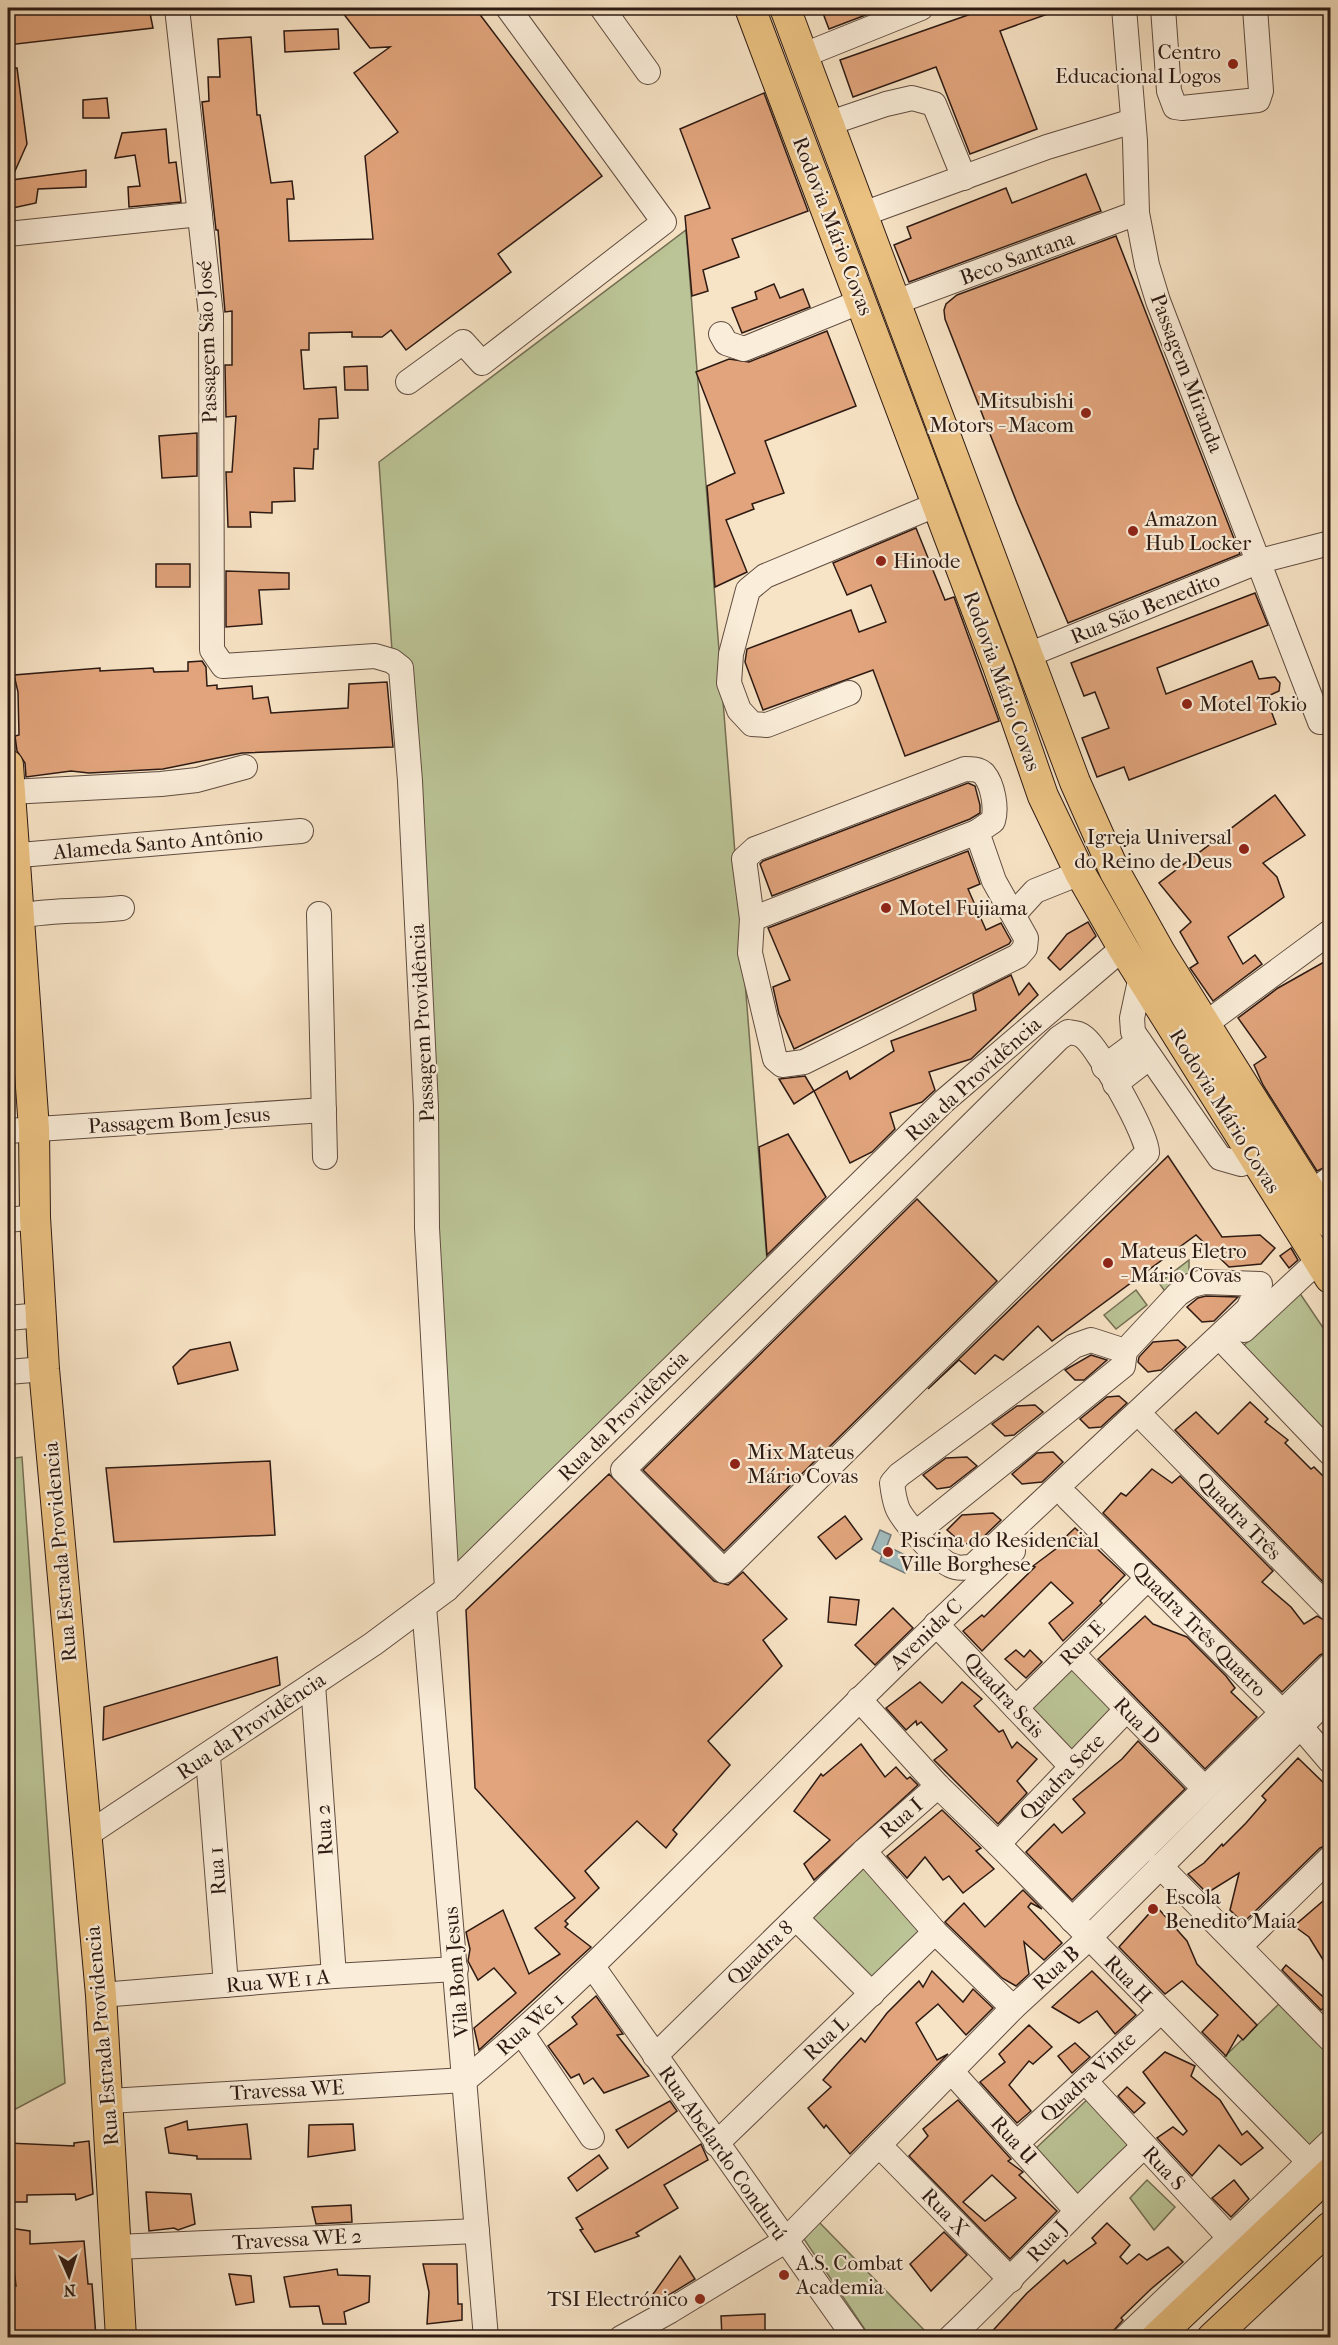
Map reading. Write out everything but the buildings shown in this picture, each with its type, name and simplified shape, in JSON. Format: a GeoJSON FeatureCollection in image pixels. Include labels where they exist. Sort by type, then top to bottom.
{"type":"FeatureCollection","features":[{"type":"Feature","properties":{"kind":"main road","name":"Rodovia Mário Covas"},"geometry":{"type":"LineString","coordinates":[[750,8],[938,504],[1043,796],[1080,873],[1141,975],[1169,994],[1204,1024],[1236,1102],[1254,1160],[1325,1269]]}},
{"type":"Feature","properties":{"kind":"main road","name":"Rodovia Mário Covas"},"geometry":{"type":"LineString","coordinates":[[785,8],[1075,782],[1169,994],[1236,1102],[1321,1186],[1330,1223]]}},
{"type":"Feature","properties":{"kind":"main road","name":"Rua Estrada Providencia"},"geometry":{"type":"LineString","coordinates":[[9,778],[11,856],[20,916],[21,1219],[41,1315],[85,1836],[101,1995],[122,2337]]}},
{"type":"Feature","properties":{"kind":"main road"},"geometry":{"type":"LineString","coordinates":[[1156,2337],[1236,2246],[1322,2171]]}},
{"type":"Feature","properties":{"kind":"main road"},"geometry":{"type":"LineString","coordinates":[[1212,2337],[1330,2227]]}},
{"type":"Feature","properties":{"kind":"street","name":"Passagem São José"},"geometry":{"type":"LineString","coordinates":[[177,8],[211,315],[211,641]]}},
{"type":"Feature","properties":{"kind":"street"},"geometry":{"type":"LineString","coordinates":[[408,382],[463,342],[482,363],[664,222],[508,8]]}},
{"type":"Feature","properties":{"kind":"street"},"geometry":{"type":"LineString","coordinates":[[602,8],[648,72]]}},
{"type":"Feature","properties":{"kind":"street"},"geometry":{"type":"LineString","coordinates":[[804,55],[921,8]]}},
{"type":"Feature","properties":{"kind":"street","name":"Passagem Miranda"},"geometry":{"type":"LineString","coordinates":[[1124,8],[1133,121],[1137,213],[1147,265],[1158,301],[1260,561],[1320,722]]}},
{"type":"Feature","properties":{"kind":"street"},"geometry":{"type":"LineString","coordinates":[[1163,8],[1169,91],[1175,107],[1182,108],[1258,100],[1261,91],[1254,8]]}},
{"type":"Feature","properties":{"kind":"street"},"geometry":{"type":"LineString","coordinates":[[830,123],[886,104],[912,98],[934,104],[964,177]]}},
{"type":"Feature","properties":{"kind":"street"},"geometry":{"type":"LineString","coordinates":[[863,214],[1047,147],[1133,121]]}},
{"type":"Feature","properties":{"kind":"street","name":"Beco Santana"},"geometry":{"type":"LineString","coordinates":[[896,302],[1137,213]]}},
{"type":"Feature","properties":{"kind":"street"},"geometry":{"type":"LineString","coordinates":[[8,234],[200,214]]}},
{"type":"Feature","properties":{"kind":"street"},"geometry":{"type":"LineString","coordinates":[[721,334],[726,343],[744,349],[862,302]]}},
{"type":"Feature","properties":{"kind":"street"},"geometry":{"type":"LineString","coordinates":[[849,693],[767,725],[752,724],[739,710],[729,683],[730,654],[748,590],[765,576],[938,504]]}},
{"type":"Feature","properties":{"kind":"street","name":"Rua São Benedito"},"geometry":{"type":"LineString","coordinates":[[1029,655],[1260,561],[1330,543]]}},
{"type":"Feature","properties":{"kind":"street","name":"Passagem Providência"},"geometry":{"type":"LineString","coordinates":[[211,641],[212,650],[223,666],[375,657],[392,661],[401,668],[412,803],[426,1106],[427,1228],[447,1589]]}},
{"type":"Feature","properties":{"kind":"street"},"geometry":{"type":"LineString","coordinates":[[9,778],[161,784],[196,780],[245,767]]}},
{"type":"Feature","properties":{"kind":"street"},"geometry":{"type":"LineString","coordinates":[[752,919],[977,832],[993,821],[996,806],[984,774],[976,769],[965,768],[755,849],[744,859],[752,919],[750,954],[775,1059],[782,1065],[792,1066],[1018,956],[1025,948],[1026,938],[994,881],[977,832]]}},
{"type":"Feature","properties":{"kind":"street","name":"Alameda Santo Antônio"},"geometry":{"type":"LineString","coordinates":[[11,856],[301,831]]}},
{"type":"Feature","properties":{"kind":"street"},"geometry":{"type":"LineString","coordinates":[[1014,914],[1035,891],[1080,873]]}},
{"type":"Feature","properties":{"kind":"street"},"geometry":{"type":"LineString","coordinates":[[20,916],[54,910],[93,911],[122,908]]}},
{"type":"Feature","properties":{"kind":"street"},"geometry":{"type":"LineString","coordinates":[[319,914],[325,1156]]}},
{"type":"Feature","properties":{"kind":"street"},"geometry":{"type":"LineString","coordinates":[[1204,1024],[1330,932]]}},
{"type":"Feature","properties":{"kind":"street","name":"Rua da Providência"},"geometry":{"type":"LineString","coordinates":[[85,1836],[208,1756],[447,1589],[944,1101],[1123,948]]}},
{"type":"Feature","properties":{"kind":"street"},"geometry":{"type":"LineString","coordinates":[[1141,975],[1132,1018],[1133,1032],[1220,1158],[1241,1164],[1254,1160]]}},
{"type":"Feature","properties":{"kind":"street"},"geometry":{"type":"LineString","coordinates":[[1068,1032],[1078,1033],[1085,1037],[1110,1076],[1146,1140],[1147,1153],[1140,1162],[724,1571],[623,1470],[1059,1038],[1068,1032]]}},
{"type":"Feature","properties":{"kind":"street"},"geometry":{"type":"LineString","coordinates":[[1110,1076],[1144,1049]]}},
{"type":"Feature","properties":{"kind":"street","name":"Passagem Bom Jesus"},"geometry":{"type":"LineString","coordinates":[[21,1130],[324,1110]]}},
{"type":"Feature","properties":{"kind":"street","name":"Avenida C"},"geometry":{"type":"LineString","coordinates":[[593,1967],[859,1699],[1147,1422],[1228,1346],[1325,1269]]}},
{"type":"Feature","properties":{"kind":"street"},"geometry":{"type":"LineString","coordinates":[[917,1532],[1123,1366],[1125,1351],[1178,1294],[1192,1285],[1204,1282],[1260,1284],[1248,1309],[973,1566],[963,1569],[948,1565],[917,1532],[897,1509],[892,1484],[899,1475],[1074,1346],[1091,1340],[1125,1351]]}},
{"type":"Feature","properties":{"kind":"street"},"geometry":{"type":"LineString","coordinates":[[8,1318],[41,1315]]}},
{"type":"Feature","properties":{"kind":"street"},"geometry":{"type":"LineString","coordinates":[[1228,1346],[1330,1453]]}},
{"type":"Feature","properties":{"kind":"street"},"geometry":{"type":"LineString","coordinates":[[8,1372],[44,1369]]}},
{"type":"Feature","properties":{"kind":"street","name":"Quadra Três"},"geometry":{"type":"LineString","coordinates":[[1147,1422],[1330,1610]]}},
{"type":"Feature","properties":{"kind":"street","name":"Quadra Três Quatro"},"geometry":{"type":"LineString","coordinates":[[1068,1498],[1291,1719],[1330,1761]]}},
{"type":"Feature","properties":{"kind":"street","name":"Rua E"},"geometry":{"type":"LineString","coordinates":[[1016,1708],[1148,1578]]}},
{"type":"Feature","properties":{"kind":"street","name":"Vila Bom Jesus"},"geometry":{"type":"LineString","coordinates":[[424,1607],[486,2337]]}},
{"type":"Feature","properties":{"kind":"street","name":"Quadra Seis"},"geometry":{"type":"LineString","coordinates":[[936,1624],[1071,1766]]}},
{"type":"Feature","properties":{"kind":"street","name":"Rua D"},"geometry":{"type":"LineString","coordinates":[[1072,1653],[1204,1788]]}},
{"type":"Feature","properties":{"kind":"street","name":"Rua B"},"geometry":{"type":"LineString","coordinates":[[621,2337],[670,2311],[785,2241],[1013,2008],[1089,1938],[1160,1866],[1291,1719],[1330,1665]]}},
{"type":"Feature","properties":{"kind":"street","name":"Rua 2"},"geometry":{"type":"LineString","coordinates":[[313,1684],[334,1976]]}},
{"type":"Feature","properties":{"kind":"street","name":"Rua B"},"geometry":{"type":"LineString","coordinates":[[1072,1920],[1204,1788],[1291,1719],[1330,1697]]}},
{"type":"Feature","properties":{"kind":"street","name":"Rua H"},"geometry":{"type":"LineString","coordinates":[[859,1699],[938,1786],[998,1844],[1160,2012],[1322,2171]]}},
{"type":"Feature","properties":{"kind":"street","name":"Quadra Sete"},"geometry":{"type":"LineString","coordinates":[[998,1844],[1126,1710]]}},
{"type":"Feature","properties":{"kind":"street","name":"Rua 1"},"geometry":{"type":"LineString","coordinates":[[208,1756],[226,1985]]}},
{"type":"Feature","properties":{"kind":"street","name":"Rua I"},"geometry":{"type":"LineString","coordinates":[[864,1851],[938,1786]]}},
{"type":"Feature","properties":{"kind":"street"},"geometry":{"type":"LineString","coordinates":[[864,1851],[935,1932],[1013,2008]]}},
{"type":"Feature","properties":{"kind":"street","name":"Quadra 8"},"geometry":{"type":"LineString","coordinates":[[655,2056],[864,1851]]}},
{"type":"Feature","properties":{"kind":"street"},"geometry":{"type":"LineString","coordinates":[[1160,1866],[1330,2039]]}},
{"type":"Feature","properties":{"kind":"street"},"geometry":{"type":"LineString","coordinates":[[1240,1946],[1326,1871]]}},
{"type":"Feature","properties":{"kind":"street"},"geometry":{"type":"LineString","coordinates":[[796,1918],[872,1994]]}},
{"type":"Feature","properties":{"kind":"street","name":"Rua L"},"geometry":{"type":"LineString","coordinates":[[716,2144],[935,1932]]}},
{"type":"Feature","properties":{"kind":"street","name":"Rua We 1"},"geometry":{"type":"LineString","coordinates":[[465,2080],[522,2033],[593,1967]]}},
{"type":"Feature","properties":{"kind":"street","name":"Rua Abelardo Condurú"},"geometry":{"type":"LineString","coordinates":[[593,1967],[716,2144],[855,2337]]}},
{"type":"Feature","properties":{"kind":"street","name":"Rua WE 1 A"},"geometry":{"type":"LineString","coordinates":[[101,1995],[334,1976],[456,1969]]}},
{"type":"Feature","properties":{"kind":"street","name":"Quadra Vinte"},"geometry":{"type":"LineString","coordinates":[[1017,2143],[1160,2012]]}},
{"type":"Feature","properties":{"kind":"street"},"geometry":{"type":"LineString","coordinates":[[522,2033],[592,2137]]}},
{"type":"Feature","properties":{"kind":"street","name":"Rua U"},"geometry":{"type":"LineString","coordinates":[[951,2071],[1077,2210]]}},
{"type":"Feature","properties":{"kind":"street","name":"Travessa WE"},"geometry":{"type":"LineString","coordinates":[[109,2101],[465,2080]]}},
{"type":"Feature","properties":{"kind":"street","name":"Rua S"},"geometry":{"type":"LineString","coordinates":[[1085,2081],[1236,2246]]}},
{"type":"Feature","properties":{"kind":"street"},"geometry":{"type":"LineString","coordinates":[[1322,2171],[1330,2142]]}},
{"type":"Feature","properties":{"kind":"street","name":"Rua X"},"geometry":{"type":"LineString","coordinates":[[879,2145],[1011,2280]]}},
{"type":"Feature","properties":{"kind":"street","name":"Rua J"},"geometry":{"type":"LineString","coordinates":[[950,2337],[1011,2280],[1077,2210],[1144,2146]]}},
{"type":"Feature","properties":{"kind":"street","name":"Travessa WE 2"},"geometry":{"type":"LineString","coordinates":[[117,2247],[477,2231]]}},
{"type":"Feature","properties":{"kind":"street"},"geometry":{"type":"LineString","coordinates":[[1125,2337],[1236,2246]]}},
{"type":"Feature","properties":{"kind":"green space"},"geometry":{"type":"Polygon","coordinates":[[[686,230],[767,1261],[455,1566],[379,462],[686,230]]]}},
{"type":"Feature","properties":{"kind":"green space"},"geometry":{"type":"Polygon","coordinates":[[[1189,1260],[1189,1275],[1166,1293],[1159,1283],[1189,1260]]]}},
{"type":"Feature","properties":{"kind":"green space"},"geometry":{"type":"Polygon","coordinates":[[[1136,1290],[1147,1305],[1116,1329],[1104,1315],[1136,1290]]]}},
{"type":"Feature","properties":{"kind":"green space"},"geometry":{"type":"Polygon","coordinates":[[[1299,1292],[1330,1338],[1330,1452],[1236,1353],[1299,1292]]]}},
{"type":"Feature","properties":{"kind":"green space"},"geometry":{"type":"Polygon","coordinates":[[[22,1457],[65,2083],[8,2113],[8,1459],[22,1457]]]}},
{"type":"Feature","properties":{"kind":"green space"},"geometry":{"type":"Polygon","coordinates":[[[1077,1654],[1135,1713],[1077,1769],[1019,1711],[1077,1654]]]}},
{"type":"Feature","properties":{"kind":"green space"},"geometry":{"type":"Polygon","coordinates":[[[866,1866],[926,1932],[869,1988],[805,1923],[866,1866]]]}},
{"type":"Feature","properties":{"kind":"green space"},"geometry":{"type":"Polygon","coordinates":[[[1281,2002],[1330,2053],[1330,2131],[1311,2150],[1222,2059],[1281,2002]]]}},
{"type":"Feature","properties":{"kind":"green space"},"geometry":{"type":"Polygon","coordinates":[[[1091,2096],[1145,2153],[1085,2209],[1032,2152],[1091,2096]]]}},
{"type":"Feature","properties":{"kind":"green space"},"geometry":{"type":"Polygon","coordinates":[[[1147,2180],[1175,2207],[1154,2230],[1130,2198],[1147,2180]]]}},
{"type":"Feature","properties":{"kind":"green space"},"geometry":{"type":"Polygon","coordinates":[[[818,2221],[929,2335],[927,2338],[870,2337],[804,2239],[818,2221]]]}},
{"type":"Feature","properties":{"kind":"water","name":"Piscina do Residencial Ville Borghese"},"geometry":{"type":"Polygon","coordinates":[[[880,1530],[891,1535],[887,1546],[913,1559],[905,1573],[880,1561],[882,1555],[872,1549],[880,1530]]]}},
{"type":"Feature","properties":{"kind":"place","name":"Centro Educacional Logos"},"geometry":{"type":"Point","coordinates":[1233,64]}},
{"type":"Feature","properties":{"kind":"place","name":"Mitsubishi Motors - Macom"},"geometry":{"type":"Point","coordinates":[1086,413]}},
{"type":"Feature","properties":{"kind":"place","name":"Amazon Hub Locker"},"geometry":{"type":"Point","coordinates":[1133,531]}},
{"type":"Feature","properties":{"kind":"place","name":"Hinode"},"geometry":{"type":"Point","coordinates":[881,561]}},
{"type":"Feature","properties":{"kind":"place","name":"Motel Tokio"},"geometry":{"type":"Point","coordinates":[1187,704]}},
{"type":"Feature","properties":{"kind":"place","name":"Igreja Universal do Reino de Deus"},"geometry":{"type":"Point","coordinates":[1244,849]}},
{"type":"Feature","properties":{"kind":"place","name":"Motel Fujiama"},"geometry":{"type":"Point","coordinates":[886,908]}},
{"type":"Feature","properties":{"kind":"place","name":"Mateus Eletro - Mário Covas"},"geometry":{"type":"Point","coordinates":[1108,1263]}},
{"type":"Feature","properties":{"kind":"place","name":"Mix Mateus Mário Covas"},"geometry":{"type":"Point","coordinates":[735,1464]}},
{"type":"Feature","properties":{"kind":"place","name":"Piscina do Residencial Ville Borghese"},"geometry":{"type":"Point","coordinates":[888,1552]}},
{"type":"Feature","properties":{"kind":"place","name":"Escola Benedito Maia"},"geometry":{"type":"Point","coordinates":[1153,1909]}},
{"type":"Feature","properties":{"kind":"place","name":"A.S. Combat Academia"},"geometry":{"type":"Point","coordinates":[784,2275]}},
{"type":"Feature","properties":{"kind":"place","name":"TSI Electrónico"},"geometry":{"type":"Point","coordinates":[700,2299]}}]}
